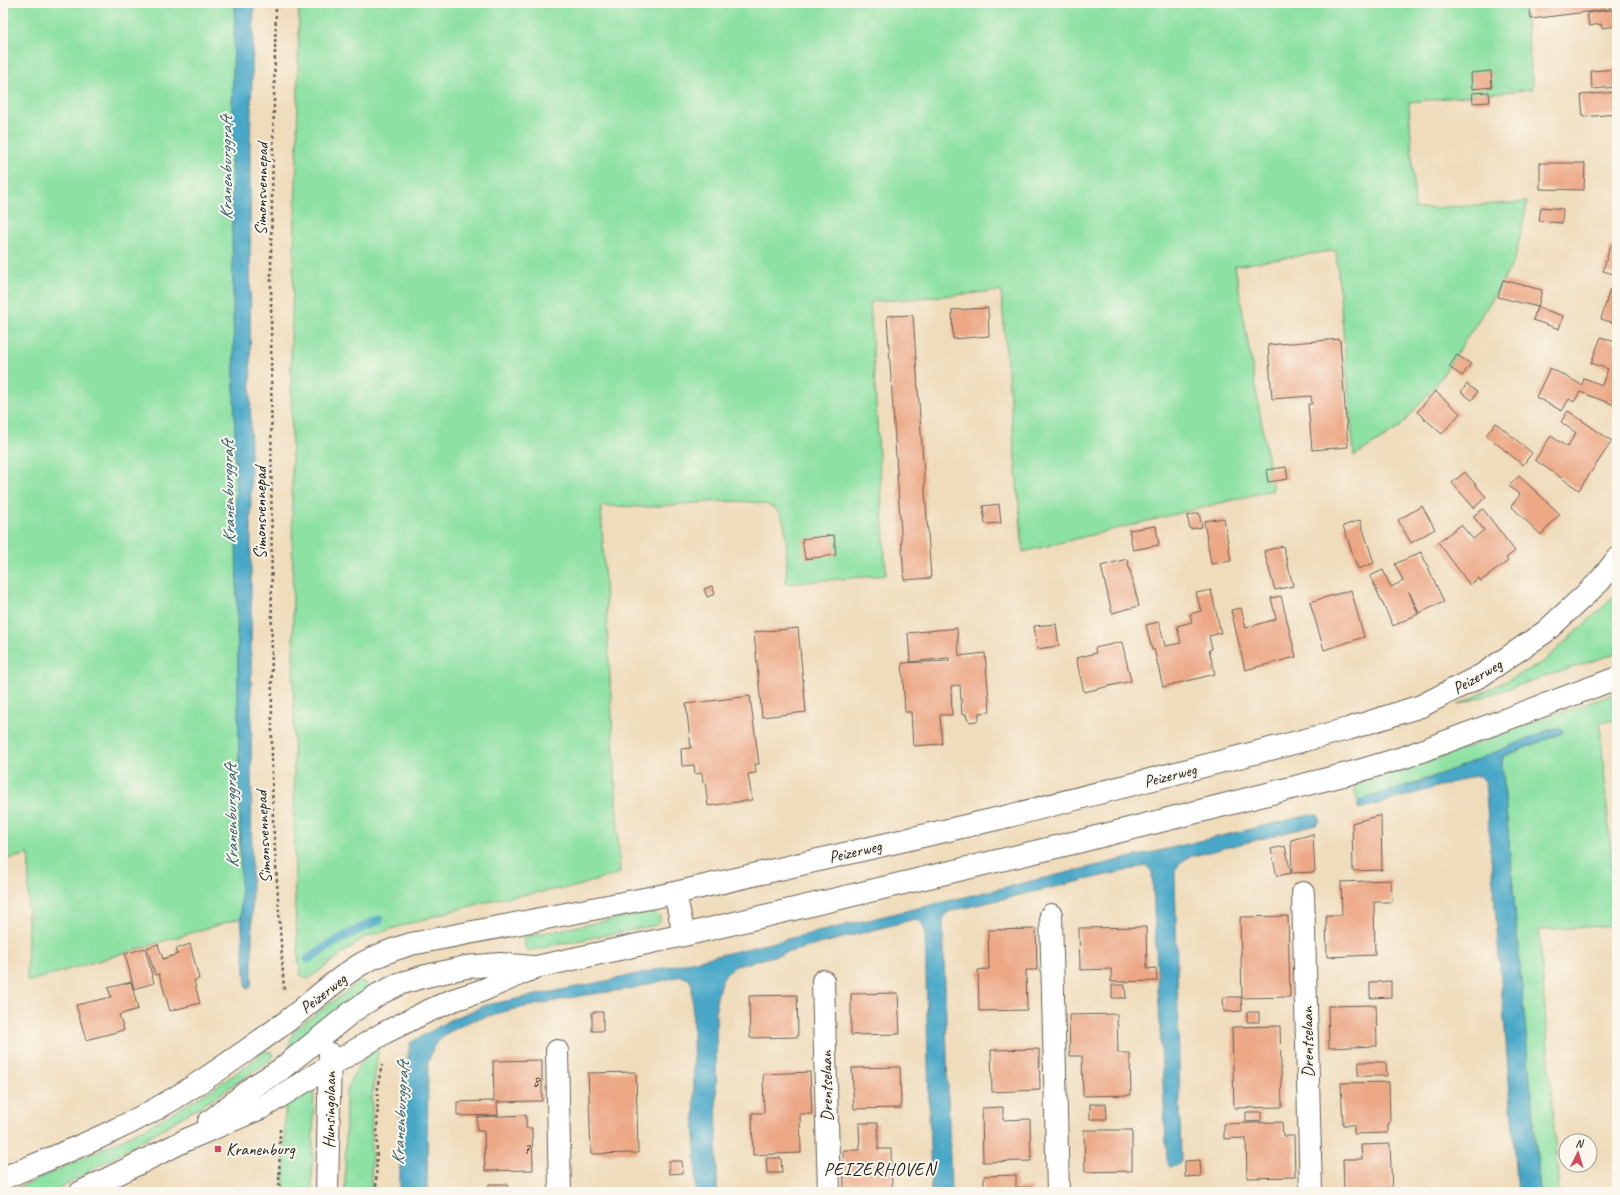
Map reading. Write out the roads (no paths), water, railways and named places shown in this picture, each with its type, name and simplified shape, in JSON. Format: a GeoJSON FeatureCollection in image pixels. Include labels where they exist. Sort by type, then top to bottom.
{"type":"FeatureCollection","features":[{"type":"Feature","properties":{"kind":"street","name":"Peizerweg"},"geometry":{"type":"LineString","coordinates":[[3,1178],[101,1137],[149,1113],[193,1087],[285,1022],[362,964],[384,952],[411,944],[676,893],[1017,814],[1348,729],[1421,706],[1482,675],[1545,632],[1598,582],[1617,559]]}},
{"type":"Feature","properties":{"kind":"street","name":"Peizerweg"},"geometry":{"type":"LineString","coordinates":[[81,1192],[188,1139],[261,1108],[330,1064],[384,1033],[453,1000],[481,991],[536,967],[684,935],[1073,843],[1355,772],[1405,757],[1617,678]]}},
{"type":"Feature","properties":{"kind":"street"},"geometry":{"type":"LineString","coordinates":[[676,893],[684,935]]}},
{"type":"Feature","properties":{"kind":"street","name":"Drentselaan"},"geometry":{"type":"LineString","coordinates":[[1303,893],[1311,1192]]}},
{"type":"Feature","properties":{"kind":"street"},"geometry":{"type":"LineString","coordinates":[[1051,916],[1058,1192]]}},
{"type":"Feature","properties":{"kind":"street","name":"Peizerweg"},"geometry":{"type":"LineString","coordinates":[[188,1139],[254,1086],[280,1070],[353,1011],[379,994],[399,984],[466,967],[500,964],[536,967]]}},
{"type":"Feature","properties":{"kind":"street","name":"Drentselaan"},"geometry":{"type":"LineString","coordinates":[[823,980],[829,1192]]}},
{"type":"Feature","properties":{"kind":"street","name":"Hunsingolaan"},"geometry":{"type":"LineString","coordinates":[[327,1192],[331,1029]]}},
{"type":"Feature","properties":{"kind":"street"},"geometry":{"type":"LineString","coordinates":[[557,1051],[560,1192]]}},
{"type":"Feature","properties":{"kind":"water"},"geometry":{"type":"Polygon","coordinates":[[[235,3],[254,3],[250,149],[252,978],[251,987],[247,989],[241,918],[231,145],[235,3]]]}},
{"type":"Feature","properties":{"kind":"water"},"geometry":{"type":"Polygon","coordinates":[[[1559,728],[1563,730],[1562,733],[1503,757],[1502,764],[1540,1192],[1518,1192],[1485,782],[1480,776],[1475,776],[1360,809],[1357,806],[1360,800],[1429,779],[1552,729],[1559,728]]]}},
{"type":"Feature","properties":{"kind":"water"},"geometry":{"type":"Polygon","coordinates":[[[1314,814],[1318,815],[1320,821],[1316,825],[1189,857],[1181,862],[1175,870],[1181,1160],[1177,1166],[1170,1167],[1167,1162],[1152,871],[1146,866],[955,910],[948,912],[943,918],[951,1192],[931,1192],[925,931],[922,923],[915,919],[736,966],[724,978],[720,986],[716,1003],[717,1192],[696,1192],[692,985],[689,979],[681,976],[629,989],[585,995],[510,1010],[471,1021],[449,1032],[434,1045],[428,1063],[427,1192],[400,1192],[400,1112],[410,1043],[450,1020],[486,1005],[611,980],[699,960],[1314,814]]]}},
{"type":"Feature","properties":{"kind":"waterway","name":"Kranenburggraft"},"geometry":{"type":"LineString","coordinates":[[308,959],[342,938],[379,920]]}},
{"type":"Feature","properties":{"kind":"place","name":"Kranenburg"},"geometry":{"type":"Point","coordinates":[218,1149]}},
{"type":"Feature","properties":{"kind":"district","name":"PEIZERHOVEN"},"geometry":{"type":"Point","coordinates":[880,1169]}}]}
